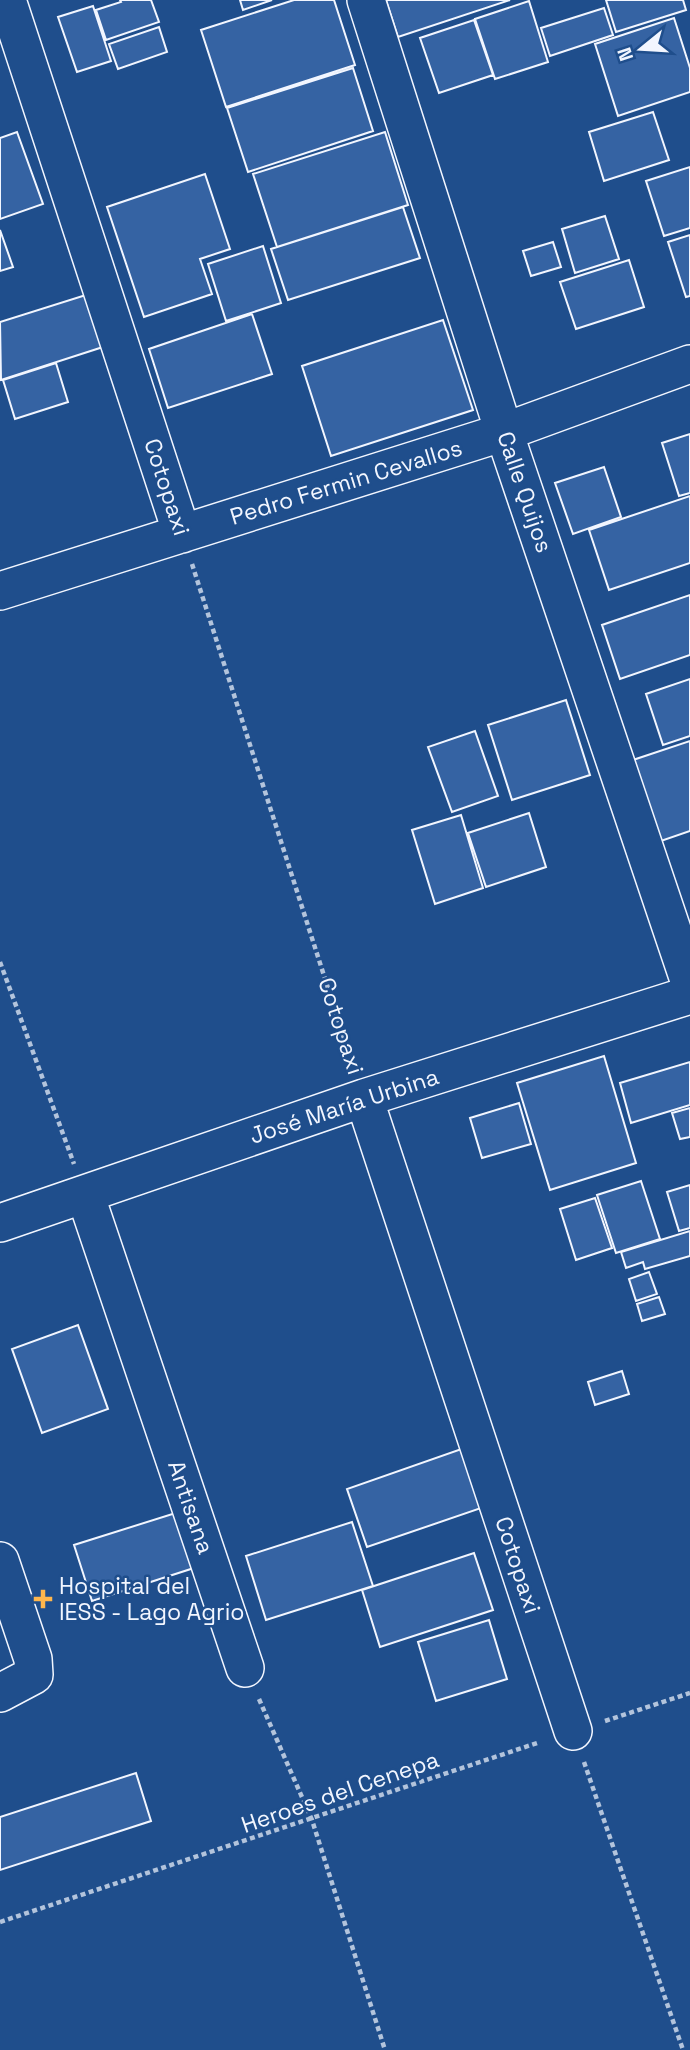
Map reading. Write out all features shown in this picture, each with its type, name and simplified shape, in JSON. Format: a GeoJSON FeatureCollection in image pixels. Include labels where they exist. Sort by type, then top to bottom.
{"type":"FeatureCollection","features":[{"type":"Feature","properties":{"kind":"street","name":"Cotopaxi"},"geometry":{"type":"LineString","coordinates":[[7,0],[182,534]]}},
{"type":"Feature","properties":{"kind":"street","name":"Calle Quijos"},"geometry":{"type":"LineString","coordinates":[[366,0],[505,432],[690,982]]}},
{"type":"Feature","properties":{"kind":"street","name":"Pedro Fermin Cevallos"},"geometry":{"type":"LineString","coordinates":[[0,591],[505,432],[690,365]]}},
{"type":"Feature","properties":{"kind":"street","name":"José María Urbina"},"geometry":{"type":"LineString","coordinates":[[0,1223],[364,1098],[690,995]]}},
{"type":"Feature","properties":{"kind":"street","name":"Cotopaxi"},"geometry":{"type":"LineString","coordinates":[[364,1098],[573,1731]]}},
{"type":"Feature","properties":{"kind":"street","name":"Antisana"},"geometry":{"type":"LineString","coordinates":[[85,1194],[245,1668]]}},
{"type":"Feature","properties":{"kind":"street"},"geometry":{"type":"LineString","coordinates":[[0,1561],[33,1659],[34,1675],[0,1693]]}},
{"type":"Feature","properties":{"kind":"path","name":"Cotopaxi"},"geometry":{"type":"LineString","coordinates":[[182,534],[364,1098]]}},
{"type":"Feature","properties":{"kind":"path"},"geometry":{"type":"LineString","coordinates":[[0,962],[85,1194]]}},
{"type":"Feature","properties":{"kind":"path"},"geometry":{"type":"LineString","coordinates":[[245,1668],[312,1820],[385,2050]]}},
{"type":"Feature","properties":{"kind":"path","name":"Heroes del Cenepa"},"geometry":{"type":"LineString","coordinates":[[0,1922],[690,1693]]}},
{"type":"Feature","properties":{"kind":"path"},"geometry":{"type":"LineString","coordinates":[[573,1731],[683,2050]]}},
{"type":"Feature","properties":{"kind":"building"},"geometry":{"type":"Polygon","coordinates":[[[120,0],[151,0],[159,22],[106,40],[96,10],[121,2],[120,0]]]}},
{"type":"Feature","properties":{"kind":"building"},"geometry":{"type":"Polygon","coordinates":[[[240,0],[272,0],[243,10],[240,0]]]}},
{"type":"Feature","properties":{"kind":"building"},"geometry":{"type":"Polygon","coordinates":[[[294,0],[334,0],[355,65],[226,107],[201,30],[294,0]]]}},
{"type":"Feature","properties":{"kind":"building"},"geometry":{"type":"Polygon","coordinates":[[[386,0],[510,0],[398,37],[386,0]]]}},
{"type":"Feature","properties":{"kind":"building"},"geometry":{"type":"Polygon","coordinates":[[[606,0],[683,0],[686,10],[616,32],[606,0]]]}},
{"type":"Feature","properties":{"kind":"building"},"geometry":{"type":"Polygon","coordinates":[[[529,1],[548,62],[495,79],[475,19],[529,1]]]}},
{"type":"Feature","properties":{"kind":"building"},"geometry":{"type":"Polygon","coordinates":[[[93,6],[111,61],[77,72],[58,17],[93,6]]]}},
{"type":"Feature","properties":{"kind":"building"},"geometry":{"type":"Polygon","coordinates":[[[604,8],[613,35],[550,56],[541,28],[604,8]]]}},
{"type":"Feature","properties":{"kind":"building"},"geometry":{"type":"Polygon","coordinates":[[[674,18],[690,68],[690,92],[618,116],[595,44],[674,18]]]}},
{"type":"Feature","properties":{"kind":"building"},"geometry":{"type":"Polygon","coordinates":[[[474,20],[493,75],[439,93],[420,38],[474,20]]]}},
{"type":"Feature","properties":{"kind":"building"},"geometry":{"type":"Polygon","coordinates":[[[159,27],[167,52],[118,69],[109,44],[159,27]]]}},
{"type":"Feature","properties":{"kind":"building"},"geometry":{"type":"Polygon","coordinates":[[[353,68],[373,131],[248,172],[227,108],[353,68]]]}},
{"type":"Feature","properties":{"kind":"building"},"geometry":{"type":"Polygon","coordinates":[[[653,112],[669,160],[604,181],[589,132],[653,112]]]}},
{"type":"Feature","properties":{"kind":"building"},"geometry":{"type":"Polygon","coordinates":[[[17,132],[43,204],[0,219],[0,138],[17,132]]]}},
{"type":"Feature","properties":{"kind":"building"},"geometry":{"type":"Polygon","coordinates":[[[385,132],[408,205],[277,247],[253,174],[385,132]]]}},
{"type":"Feature","properties":{"kind":"building"},"geometry":{"type":"Polygon","coordinates":[[[690,167],[690,228],[664,236],[646,181],[690,167]]]}},
{"type":"Feature","properties":{"kind":"building"},"geometry":{"type":"Polygon","coordinates":[[[205,174],[230,249],[200,259],[212,294],[144,317],[107,207],[205,174]]]}},
{"type":"Feature","properties":{"kind":"building"},"geometry":{"type":"Polygon","coordinates":[[[403,207],[420,258],[288,300],[271,249],[403,207]]]}},
{"type":"Feature","properties":{"kind":"building"},"geometry":{"type":"Polygon","coordinates":[[[605,216],[619,259],[575,273],[562,229],[605,216]]]}},
{"type":"Feature","properties":{"kind":"building"},"geometry":{"type":"Polygon","coordinates":[[[0,230],[13,267],[0,271],[0,230]]]}},
{"type":"Feature","properties":{"kind":"building"},"geometry":{"type":"Polygon","coordinates":[[[690,235],[690,296],[686,297],[668,242],[690,235]]]}},
{"type":"Feature","properties":{"kind":"building"},"geometry":{"type":"Polygon","coordinates":[[[553,242],[561,267],[531,276],[523,251],[553,242]]]}},
{"type":"Feature","properties":{"kind":"building"},"geometry":{"type":"Polygon","coordinates":[[[263,246],[281,303],[226,321],[208,264],[263,246]]]}},
{"type":"Feature","properties":{"kind":"building"},"geometry":{"type":"Polygon","coordinates":[[[629,260],[644,307],[576,329],[560,282],[629,260]]]}},
{"type":"Feature","properties":{"kind":"building"},"geometry":{"type":"Polygon","coordinates":[[[89,294],[106,346],[1,380],[0,322],[89,294]]]}},
{"type":"Feature","properties":{"kind":"building"},"geometry":{"type":"Polygon","coordinates":[[[252,314],[272,374],[168,408],[149,349],[252,314]]]}},
{"type":"Feature","properties":{"kind":"building"},"geometry":{"type":"Polygon","coordinates":[[[443,320],[473,410],[331,456],[302,366],[443,320]]]}},
{"type":"Feature","properties":{"kind":"building"},"geometry":{"type":"Polygon","coordinates":[[[56,363],[68,402],[15,419],[3,380],[56,363]]]}},
{"type":"Feature","properties":{"kind":"building"},"geometry":{"type":"Polygon","coordinates":[[[690,434],[690,493],[679,496],[662,443],[690,434]]]}},
{"type":"Feature","properties":{"kind":"building"},"geometry":{"type":"Polygon","coordinates":[[[604,467],[621,517],[573,534],[555,483],[604,467]]]}},
{"type":"Feature","properties":{"kind":"building"},"geometry":{"type":"Polygon","coordinates":[[[690,496],[690,563],[609,590],[589,530],[690,496]]]}},
{"type":"Feature","properties":{"kind":"building"},"geometry":{"type":"Polygon","coordinates":[[[690,595],[690,655],[620,679],[602,625],[690,595]]]}},
{"type":"Feature","properties":{"kind":"building"},"geometry":{"type":"Polygon","coordinates":[[[690,679],[690,736],[663,745],[646,694],[690,679]]]}},
{"type":"Feature","properties":{"kind":"building"},"geometry":{"type":"Polygon","coordinates":[[[566,700],[590,775],[512,800],[488,725],[566,700]]]}},
{"type":"Feature","properties":{"kind":"building"},"geometry":{"type":"Polygon","coordinates":[[[475,731],[498,796],[452,812],[428,747],[475,731]]]}},
{"type":"Feature","properties":{"kind":"building"},"geometry":{"type":"Polygon","coordinates":[[[690,741],[690,831],[658,842],[630,761],[690,741]]]}},
{"type":"Feature","properties":{"kind":"building"},"geometry":{"type":"Polygon","coordinates":[[[529,813],[546,867],[486,887],[468,833],[529,813]]]}},
{"type":"Feature","properties":{"kind":"building"},"geometry":{"type":"Polygon","coordinates":[[[461,815],[483,888],[435,904],[412,830],[461,815]]]}},
{"type":"Feature","properties":{"kind":"building"},"geometry":{"type":"Polygon","coordinates":[[[604,1056],[636,1163],[550,1190],[517,1083],[604,1056]]]}},
{"type":"Feature","properties":{"kind":"building"},"geometry":{"type":"Polygon","coordinates":[[[690,1062],[690,1105],[631,1123],[620,1083],[690,1062]]]}},
{"type":"Feature","properties":{"kind":"building"},"geometry":{"type":"Polygon","coordinates":[[[519,1103],[531,1144],[482,1158],[470,1118],[519,1103]]]}},
{"type":"Feature","properties":{"kind":"building"},"geometry":{"type":"Polygon","coordinates":[[[690,1108],[690,1137],[680,1139],[672,1113],[690,1108]]]}},
{"type":"Feature","properties":{"kind":"building"},"geometry":{"type":"Polygon","coordinates":[[[641,1181],[660,1239],[616,1253],[597,1195],[641,1181]]]}},
{"type":"Feature","properties":{"kind":"building"},"geometry":{"type":"Polygon","coordinates":[[[690,1185],[690,1228],[679,1231],[667,1192],[690,1185]]]}},
{"type":"Feature","properties":{"kind":"building"},"geometry":{"type":"Polygon","coordinates":[[[595,1198],[612,1248],[576,1260],[560,1209],[595,1198]]]}},
{"type":"Feature","properties":{"kind":"building"},"geometry":{"type":"Polygon","coordinates":[[[690,1231],[690,1256],[645,1269],[643,1262],[626,1268],[621,1252],[690,1231]]]}},
{"type":"Feature","properties":{"kind":"building"},"geometry":{"type":"Polygon","coordinates":[[[649,1272],[657,1294],[636,1301],[629,1279],[649,1272]]]}},
{"type":"Feature","properties":{"kind":"building"},"geometry":{"type":"Polygon","coordinates":[[[659,1297],[665,1314],[642,1321],[637,1304],[659,1297]]]}},
{"type":"Feature","properties":{"kind":"building"},"geometry":{"type":"Polygon","coordinates":[[[78,1325],[108,1409],[42,1433],[12,1349],[78,1325]]]}},
{"type":"Feature","properties":{"kind":"building"},"geometry":{"type":"Polygon","coordinates":[[[622,1371],[629,1394],[595,1405],[588,1382],[622,1371]]]}},
{"type":"Feature","properties":{"kind":"building"},"geometry":{"type":"Polygon","coordinates":[[[470,1446],[490,1505],[367,1547],[347,1489],[470,1446]]]}},
{"type":"Feature","properties":{"kind":"building"},"geometry":{"type":"Polygon","coordinates":[[[182,1511],[200,1566],[92,1601],[74,1545],[182,1511]]]}},
{"type":"Feature","properties":{"kind":"building"},"geometry":{"type":"Polygon","coordinates":[[[352,1522],[373,1586],[266,1620],[246,1556],[352,1522]]]}},
{"type":"Feature","properties":{"kind":"building"},"geometry":{"type":"Polygon","coordinates":[[[474,1553],[493,1610],[380,1647],[362,1590],[474,1553]]]}},
{"type":"Feature","properties":{"kind":"building"},"geometry":{"type":"Polygon","coordinates":[[[489,1620],[507,1679],[436,1701],[418,1642],[489,1620]]]}},
{"type":"Feature","properties":{"kind":"building"},"geometry":{"type":"Polygon","coordinates":[[[136,1773],[151,1821],[0,1870],[0,1817],[136,1773]]]}},
{"type":"Feature","properties":{"kind":"place","name":"Hospital del IESS - Lago Agrio"},"geometry":{"type":"Point","coordinates":[43,1599]}}]}
